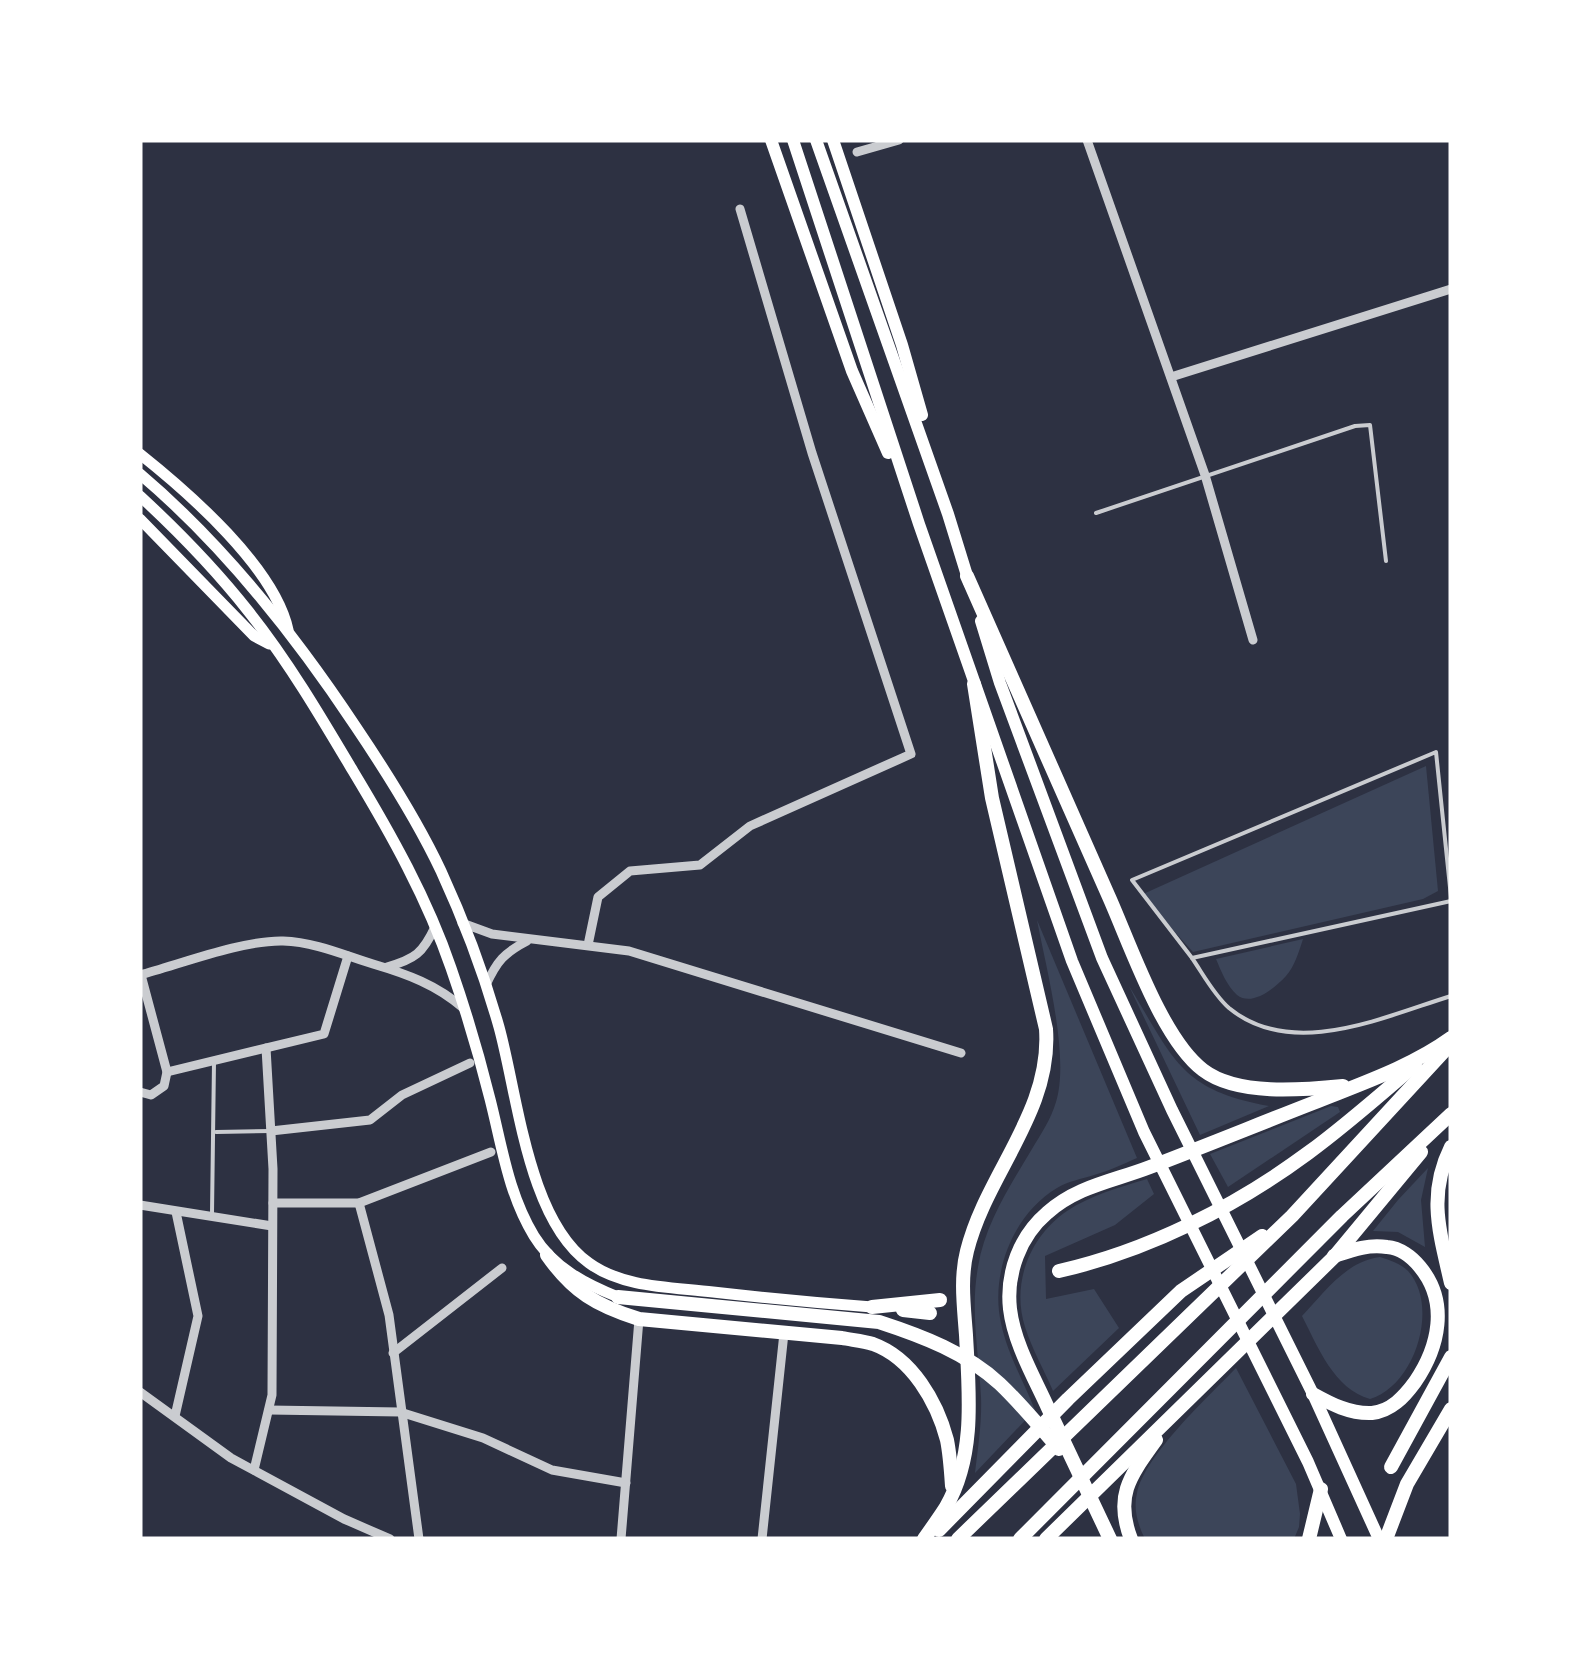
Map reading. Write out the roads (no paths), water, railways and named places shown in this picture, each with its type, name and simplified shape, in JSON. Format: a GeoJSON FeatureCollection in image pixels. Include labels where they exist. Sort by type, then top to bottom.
{"type":"FeatureCollection","features":[{"type":"Feature","properties":{"kind":"highway"},"geometry":{"type":"LineString","coordinates":[[967,576],[1145,979],[1189,1058],[1215,1078],[1257,1088],[1360,1084]]}},
{"type":"Feature","properties":{"kind":"highway"},"geometry":{"type":"LineString","coordinates":[[927,1539],[953,1492],[967,1446],[963,1292],[967,1248],[1034,1102],[1047,1051],[1046,1029],[992,798],[974,684]]}},
{"type":"Feature","properties":{"kind":"highway"},"geometry":{"type":"LineString","coordinates":[[1110,1539],[1028,1364],[1012,1321],[1010,1290],[1016,1257],[1034,1226],[1073,1194],[1094,1184],[1134,1174],[1360,1084],[1451,1041]]}},
{"type":"Feature","properties":{"kind":"highway"},"geometry":{"type":"LineString","coordinates":[[958,1539],[1292,1216],[1451,1041]]}},
{"type":"Feature","properties":{"kind":"highway"},"geometry":{"type":"LineString","coordinates":[[1059,1272],[1183,1227],[1246,1194],[1311,1151],[1430,1052]]}},
{"type":"Feature","properties":{"kind":"highway"},"geometry":{"type":"LineString","coordinates":[[1046,1539],[1334,1256],[1450,1115]]}},
{"type":"Feature","properties":{"kind":"highway"},"geometry":{"type":"LineString","coordinates":[[1020,1539],[1342,1216],[1450,1115]]}},
{"type":"Feature","properties":{"kind":"highway"},"geometry":{"type":"LineString","coordinates":[[1451,1147],[1436,1200],[1451,1283]]}},
{"type":"Feature","properties":{"kind":"highway"},"geometry":{"type":"LineString","coordinates":[[927,1539],[1180,1291],[1292,1216]]}},
{"type":"Feature","properties":{"kind":"highway"},"geometry":{"type":"LineString","coordinates":[[1313,1394],[1338,1408],[1360,1412],[1394,1405],[1424,1369],[1437,1331],[1434,1292],[1418,1264],[1406,1254],[1392,1247],[1376,1246],[1334,1256]]}},
{"type":"Feature","properties":{"kind":"highway"},"geometry":{"type":"LineString","coordinates":[[547,1255],[570,1285],[610,1310],[639,1318],[842,1338],[872,1344],[898,1358],[934,1404],[946,1438],[953,1492]]}},
{"type":"Feature","properties":{"kind":"highway"},"geometry":{"type":"LineString","coordinates":[[618,1297],[879,1322],[929,1340],[997,1381],[1079,1473]]}},
{"type":"Feature","properties":{"kind":"highway"},"geometry":{"type":"LineString","coordinates":[[872,1307],[940,1300]]}},
{"type":"Feature","properties":{"kind":"highway"},"geometry":{"type":"LineString","coordinates":[[872,1307],[930,1313]]}},
{"type":"Feature","properties":{"kind":"highway"},"geometry":{"type":"LineString","coordinates":[[1391,1467],[1451,1358]]}},
{"type":"Feature","properties":{"kind":"highway"},"geometry":{"type":"LineString","coordinates":[[1131,1539],[1124,1511],[1126,1485],[1180,1407]]}},
{"type":"Feature","properties":{"kind":"highway"},"geometry":{"type":"LineString","coordinates":[[1383,1539],[1407,1484],[1451,1409]]}},
{"type":"Feature","properties":{"kind":"highway"},"geometry":{"type":"LineString","coordinates":[[1309,1539],[1320,1488]]}},
{"type":"Feature","properties":{"kind":"main road"},"geometry":{"type":"LineString","coordinates":[[771,140],[852,371],[919,524]]}},
{"type":"Feature","properties":{"kind":"main road"},"geometry":{"type":"LineString","coordinates":[[793,140],[919,524],[1065,942],[1122,1083],[1184,1217],[1320,1488],[1341,1539]]}},
{"type":"Feature","properties":{"kind":"main road"},"geometry":{"type":"LineString","coordinates":[[816,140],[948,514]]}},
{"type":"Feature","properties":{"kind":"main road"},"geometry":{"type":"LineString","coordinates":[[833,140],[902,345],[1000,683],[1102,958],[1193,1154],[1383,1539]]}},
{"type":"Feature","properties":{"kind":"main road"},"geometry":{"type":"LineString","coordinates":[[140,454],[187,495],[248,559],[284,611],[289,634]]}},
{"type":"Feature","properties":{"kind":"main road"},"geometry":{"type":"LineString","coordinates":[[140,474],[223,554],[289,634],[331,690],[406,806],[442,872],[486,985],[531,1161],[548,1210],[571,1248],[610,1276],[637,1282],[872,1307]]}},
{"type":"Feature","properties":{"kind":"main road"},"geometry":{"type":"LineString","coordinates":[[140,496],[222,579],[252,616],[322,719],[378,812],[435,927],[481,1062],[520,1210],[547,1255],[574,1275],[618,1297]]}},
{"type":"Feature","properties":{"kind":"main road"},"geometry":{"type":"LineString","coordinates":[[140,519],[254,636],[272,646]]}},
{"type":"Feature","properties":{"kind":"street"},"geometry":{"type":"LineString","coordinates":[[857,152],[900,140]]}},
{"type":"Feature","properties":{"kind":"street"},"geometry":{"type":"LineString","coordinates":[[1087,140],[1204,474],[1253,640]]}},
{"type":"Feature","properties":{"kind":"street"},"geometry":{"type":"LineString","coordinates":[[588,945],[598,897],[630,872],[700,865],[750,826],[912,754],[812,454],[740,209]]}},
{"type":"Feature","properties":{"kind":"street"},"geometry":{"type":"LineString","coordinates":[[1171,376],[1451,289]]}},
{"type":"Feature","properties":{"kind":"street"},"geometry":{"type":"LineString","coordinates":[[462,923],[492,934],[629,951],[961,1053]]}},
{"type":"Feature","properties":{"kind":"street"},"geometry":{"type":"LineString","coordinates":[[384,968],[407,962],[426,948],[435,927]]}},
{"type":"Feature","properties":{"kind":"street"},"geometry":{"type":"LineString","coordinates":[[486,985],[497,962],[530,940]]}},
{"type":"Feature","properties":{"kind":"street"},"geometry":{"type":"LineString","coordinates":[[140,1092],[151,1094],[164,1086],[168,1072],[140,975],[251,944],[312,944],[408,975],[446,993],[464,1010]]}},
{"type":"Feature","properties":{"kind":"street"},"geometry":{"type":"LineString","coordinates":[[168,1072],[324,1034],[348,956]]}},
{"type":"Feature","properties":{"kind":"street"},"geometry":{"type":"LineString","coordinates":[[254,1470],[272,1395],[273,1203],[266,1048]]}},
{"type":"Feature","properties":{"kind":"street"},"geometry":{"type":"LineString","coordinates":[[271,1131],[370,1120],[402,1095],[470,1063]]}},
{"type":"Feature","properties":{"kind":"street"},"geometry":{"type":"LineString","coordinates":[[273,1203],[359,1204],[491,1152]]}},
{"type":"Feature","properties":{"kind":"street"},"geometry":{"type":"LineString","coordinates":[[359,1204],[388,1315],[419,1539]]}},
{"type":"Feature","properties":{"kind":"street"},"geometry":{"type":"LineString","coordinates":[[140,1205],[272,1226]]}},
{"type":"Feature","properties":{"kind":"street"},"geometry":{"type":"LineString","coordinates":[[175,1416],[198,1316],[176,1212]]}},
{"type":"Feature","properties":{"kind":"street"},"geometry":{"type":"LineString","coordinates":[[393,1353],[502,1268]]}},
{"type":"Feature","properties":{"kind":"street"},"geometry":{"type":"LineString","coordinates":[[621,1539],[639,1318]]}},
{"type":"Feature","properties":{"kind":"street"},"geometry":{"type":"LineString","coordinates":[[762,1539],[784,1334]]}},
{"type":"Feature","properties":{"kind":"street"},"geometry":{"type":"LineString","coordinates":[[140,1392],[232,1458],[344,1519],[390,1539]]}},
{"type":"Feature","properties":{"kind":"street"},"geometry":{"type":"LineString","coordinates":[[269,1410],[400,1412],[483,1438],[552,1470],[626,1483]]}},
{"type":"Feature","properties":{"kind":"lane"},"geometry":{"type":"LineString","coordinates":[[1096,512],[1355,426],[1370,425],[1386,561]]}},
{"type":"Feature","properties":{"kind":"lane"},"geometry":{"type":"LineString","coordinates":[[1192,958],[1451,900],[1436,752],[1132,880],[1229,1008],[1269,1029],[1290,1033],[1343,1029],[1451,996]]}},
{"type":"Feature","properties":{"kind":"lane"},"geometry":{"type":"LineString","coordinates":[[212,1217],[214,1060]]}},
{"type":"Feature","properties":{"kind":"lane"},"geometry":{"type":"LineString","coordinates":[[213,1132],[271,1131]]}}]}
